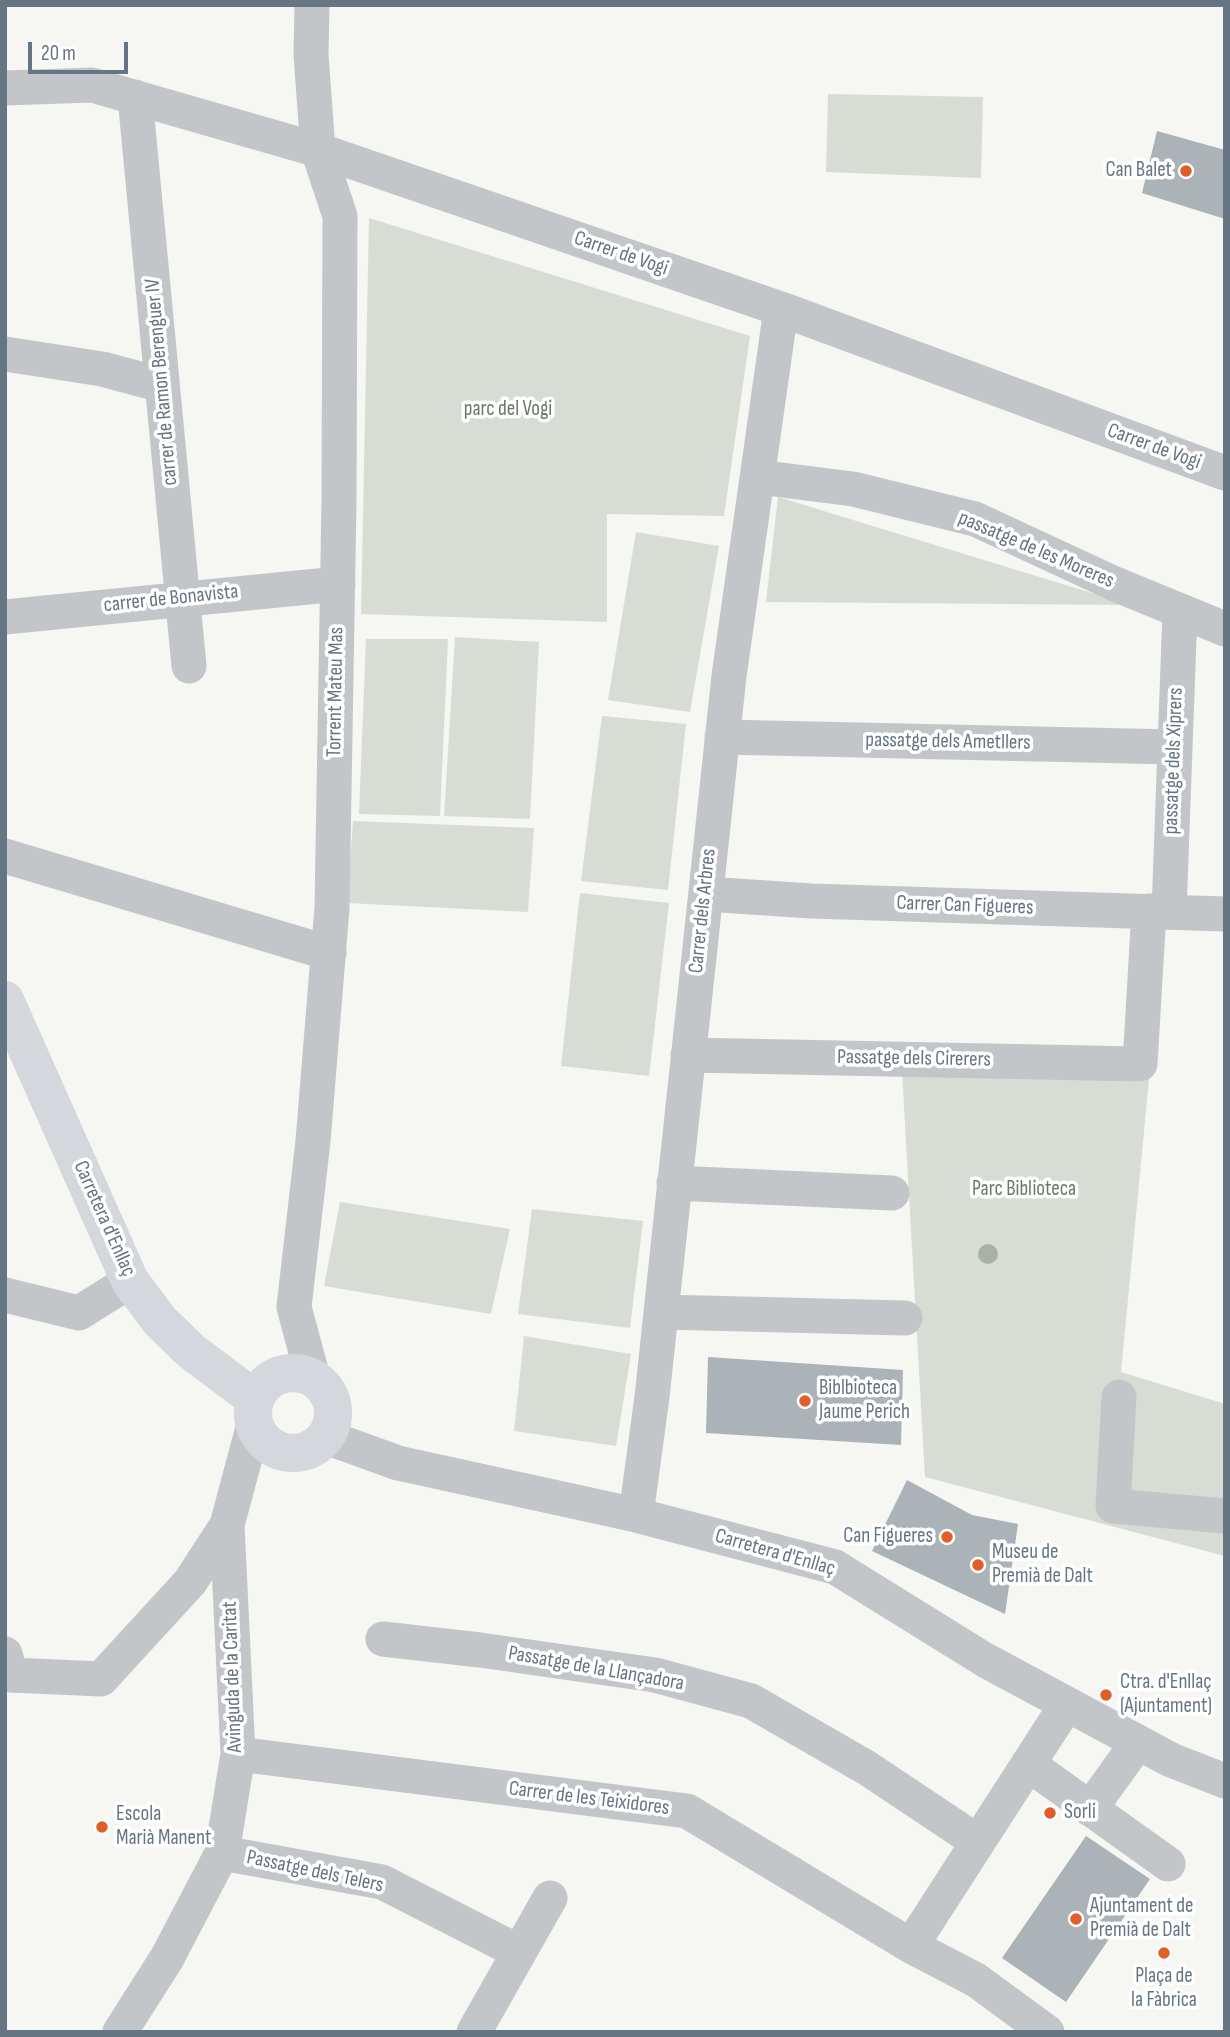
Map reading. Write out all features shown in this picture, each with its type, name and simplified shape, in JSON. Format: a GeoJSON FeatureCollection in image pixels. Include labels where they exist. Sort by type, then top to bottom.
{"type":"FeatureCollection","features":[{"type":"Feature","properties":{"kind":"street","name":"Torrent Mateu Mas"},"geometry":{"type":"LineString","coordinates":[[312,5],[311,55],[318,150],[340,216],[338,584],[332,908],[313,1140],[294,1307],[313,1378]]}},
{"type":"Feature","properties":{"kind":"street","name":"Carrer de Vogi"},"geometry":{"type":"LineString","coordinates":[[5,88],[92,85],[318,150],[781,309],[1225,473]]}},
{"type":"Feature","properties":{"kind":"street","name":"carrer de Ramon Berenguer IV"},"geometry":{"type":"LineString","coordinates":[[135,97],[189,666]]}},
{"type":"Feature","properties":{"kind":"street","name":"Carrer dels Arbres"},"geometry":{"type":"LineString","coordinates":[[636,1515],[661,1312],[729,676],[781,309]]}},
{"type":"Feature","properties":{"kind":"street"},"geometry":{"type":"LineString","coordinates":[[5,354],[102,369],[162,385]]}},
{"type":"Feature","properties":{"kind":"street","name":"passatge de les Moreres"},"geometry":{"type":"LineString","coordinates":[[758,477],[853,489],[975,519],[1115,584],[1225,629]]}},
{"type":"Feature","properties":{"kind":"street","name":"carrer de Bonavista"},"geometry":{"type":"LineString","coordinates":[[5,617],[338,584]]}},
{"type":"Feature","properties":{"kind":"street","name":"passatge dels Xiprers"},"geometry":{"type":"LineString","coordinates":[[1159,912],[1175,747],[1180,611]]}},
{"type":"Feature","properties":{"kind":"street","name":"passatge dels Ametllers"},"geometry":{"type":"LineString","coordinates":[[722,737],[1175,747]]}},
{"type":"Feature","properties":{"kind":"street"},"geometry":{"type":"LineString","coordinates":[[5,856],[329,953]]}},
{"type":"Feature","properties":{"kind":"street","name":"Carrer Can Figueres"},"geometry":{"type":"LineString","coordinates":[[705,894],[810,901],[1225,914]]}},
{"type":"Feature","properties":{"kind":"street","name":"Passatge dels Cirerers"},"geometry":{"type":"LineString","coordinates":[[688,1055],[1140,1064],[1159,912]]}},
{"type":"Feature","properties":{"kind":"street","name":"Carretera d'Enllaç"},"geometry":{"type":"LineString","coordinates":[[5,1000],[131,1281],[160,1321],[255,1412]]}},
{"type":"Feature","properties":{"kind":"street"},"geometry":{"type":"LineString","coordinates":[[674,1183],[892,1193]]}},
{"type":"Feature","properties":{"kind":"street"},"geometry":{"type":"LineString","coordinates":[[5,1295],[79,1313],[131,1281]]}},
{"type":"Feature","properties":{"kind":"street"},"geometry":{"type":"LineString","coordinates":[[661,1312],[905,1318]]}},
{"type":"Feature","properties":{"kind":"street"},"geometry":{"type":"LineString","coordinates":[[288,1373],[299,1373],[313,1378],[323,1385],[330,1397],[334,1415],[326,1437],[308,1451],[278,1450],[266,1442],[255,1412],[267,1381],[288,1373]]}},
{"type":"Feature","properties":{"kind":"street"},"geometry":{"type":"LineString","coordinates":[[1119,1396],[1114,1506],[1225,1516]]}},
{"type":"Feature","properties":{"kind":"street","name":"Avinguda de la Caritat"},"geometry":{"type":"LineString","coordinates":[[120,2032],[167,1958],[222,1853],[238,1754],[227,1524],[255,1412]]}},
{"type":"Feature","properties":{"kind":"street","name":"Carretera d'Enllaç"},"geometry":{"type":"LineString","coordinates":[[326,1437],[398,1463],[636,1515],[835,1567],[985,1660],[1171,1760],[1225,1781]]}},
{"type":"Feature","properties":{"kind":"street"},"geometry":{"type":"LineString","coordinates":[[5,1654],[11,1675],[100,1679],[190,1583],[227,1524]]}},
{"type":"Feature","properties":{"kind":"street","name":"Passatge de la Llançadora"},"geometry":{"type":"LineString","coordinates":[[383,1639],[655,1675],[751,1701],[867,1768],[978,1842]]}},
{"type":"Feature","properties":{"kind":"street"},"geometry":{"type":"LineString","coordinates":[[911,1946],[1067,1704]]}},
{"type":"Feature","properties":{"kind":"street"},"geometry":{"type":"LineString","coordinates":[[1090,1809],[1138,1742]]}},
{"type":"Feature","properties":{"kind":"street","name":"Carrer de les Teixidores"},"geometry":{"type":"LineString","coordinates":[[238,1754],[687,1811],[911,1946],[976,1980],[1047,2032]]}},
{"type":"Feature","properties":{"kind":"street"},"geometry":{"type":"LineString","coordinates":[[1028,1764],[1168,1864]]}},
{"type":"Feature","properties":{"kind":"street","name":"Passatge dels Telers"},"geometry":{"type":"LineString","coordinates":[[222,1853],[382,1882],[519,1952]]}},
{"type":"Feature","properties":{"kind":"street"},"geometry":{"type":"LineString","coordinates":[[474,2032],[550,1898]]}},
{"type":"Feature","properties":{"kind":"green space"},"geometry":{"type":"Polygon","coordinates":[[[828,94],[983,97],[981,178],[826,172],[828,94]]]}},
{"type":"Feature","properties":{"kind":"green space","name":"parc del Vogi"},"geometry":{"type":"Polygon","coordinates":[[[369,218],[750,336],[724,516],[607,514],[607,622],[361,614],[369,218]]]}},
{"type":"Feature","properties":{"kind":"green space"},"geometry":{"type":"Polygon","coordinates":[[[778,497],[1131,605],[766,602],[778,497]]]}},
{"type":"Feature","properties":{"kind":"green space"},"geometry":{"type":"Polygon","coordinates":[[[636,532],[719,546],[690,712],[608,700],[636,532]]]}},
{"type":"Feature","properties":{"kind":"green space"},"geometry":{"type":"Polygon","coordinates":[[[455,637],[539,642],[530,819],[444,816],[455,637]]]}},
{"type":"Feature","properties":{"kind":"green space"},"geometry":{"type":"Polygon","coordinates":[[[366,639],[448,639],[440,816],[359,814],[366,639]]]}},
{"type":"Feature","properties":{"kind":"green space"},"geometry":{"type":"Polygon","coordinates":[[[602,716],[686,724],[668,890],[581,881],[602,716]]]}},
{"type":"Feature","properties":{"kind":"green space"},"geometry":{"type":"Polygon","coordinates":[[[353,821],[534,828],[528,912],[347,903],[353,821]]]}},
{"type":"Feature","properties":{"kind":"green space"},"geometry":{"type":"Polygon","coordinates":[[[580,893],[669,903],[649,1076],[561,1066],[580,893]]]}},
{"type":"Feature","properties":{"kind":"green space","name":"Parc Biblioteca"},"geometry":{"type":"Polygon","coordinates":[[[902,1071],[1149,1079],[1121,1372],[1225,1404],[1225,1556],[925,1477],[902,1071]]]}},
{"type":"Feature","properties":{"kind":"green space"},"geometry":{"type":"Polygon","coordinates":[[[340,1202],[510,1229],[491,1314],[324,1286],[340,1202]]]}},
{"type":"Feature","properties":{"kind":"green space"},"geometry":{"type":"Polygon","coordinates":[[[532,1209],[643,1221],[630,1328],[518,1314],[532,1209]]]}},
{"type":"Feature","properties":{"kind":"green space"},"geometry":{"type":"Polygon","coordinates":[[[524,1336],[631,1354],[616,1446],[514,1431],[524,1336]]]}},
{"type":"Feature","properties":{"kind":"building","name":"Can Balet"},"geometry":{"type":"Polygon","coordinates":[[[1157,131],[1225,150],[1225,219],[1142,193],[1157,131]]]}},
{"type":"Feature","properties":{"kind":"building","name":"Biblbioteca Jaume Perich"},"geometry":{"type":"Polygon","coordinates":[[[708,1357],[903,1370],[901,1445],[706,1433],[708,1357]]]}},
{"type":"Feature","properties":{"kind":"building","name":"Can Figueres"},"geometry":{"type":"Polygon","coordinates":[[[907,1480],[972,1515],[1018,1524],[1005,1614],[872,1551],[907,1480]]]}},
{"type":"Feature","properties":{"kind":"building","name":"Ajuntament de Premià de Dalt"},"geometry":{"type":"Polygon","coordinates":[[[1086,1836],[1150,1879],[1066,2002],[1002,1958],[1086,1836]]]}},
{"type":"Feature","properties":{"kind":"place","name":"Can Balet"},"geometry":{"type":"Point","coordinates":[1186,171]}},
{"type":"Feature","properties":{"kind":"place","name":"Biblbioteca Jaume Perich"},"geometry":{"type":"Point","coordinates":[805,1401]}},
{"type":"Feature","properties":{"kind":"place","name":"Can Figueres"},"geometry":{"type":"Point","coordinates":[947,1537]}},
{"type":"Feature","properties":{"kind":"place","name":"Museu de Premià de Dalt"},"geometry":{"type":"Point","coordinates":[978,1565]}},
{"type":"Feature","properties":{"kind":"place","name":"Ctra. d'Enllaç (Ajuntament)"},"geometry":{"type":"Point","coordinates":[1106,1695]}},
{"type":"Feature","properties":{"kind":"place","name":"Sorli"},"geometry":{"type":"Point","coordinates":[1050,1813]}},
{"type":"Feature","properties":{"kind":"place","name":"Escola Marià Manent"},"geometry":{"type":"Point","coordinates":[102,1827]}},
{"type":"Feature","properties":{"kind":"place","name":"Ajuntament de Premià de Dalt"},"geometry":{"type":"Point","coordinates":[1076,1919]}},
{"type":"Feature","properties":{"kind":"place","name":"Plaça de la Fàbrica"},"geometry":{"type":"Point","coordinates":[1164,1953]}}]}
